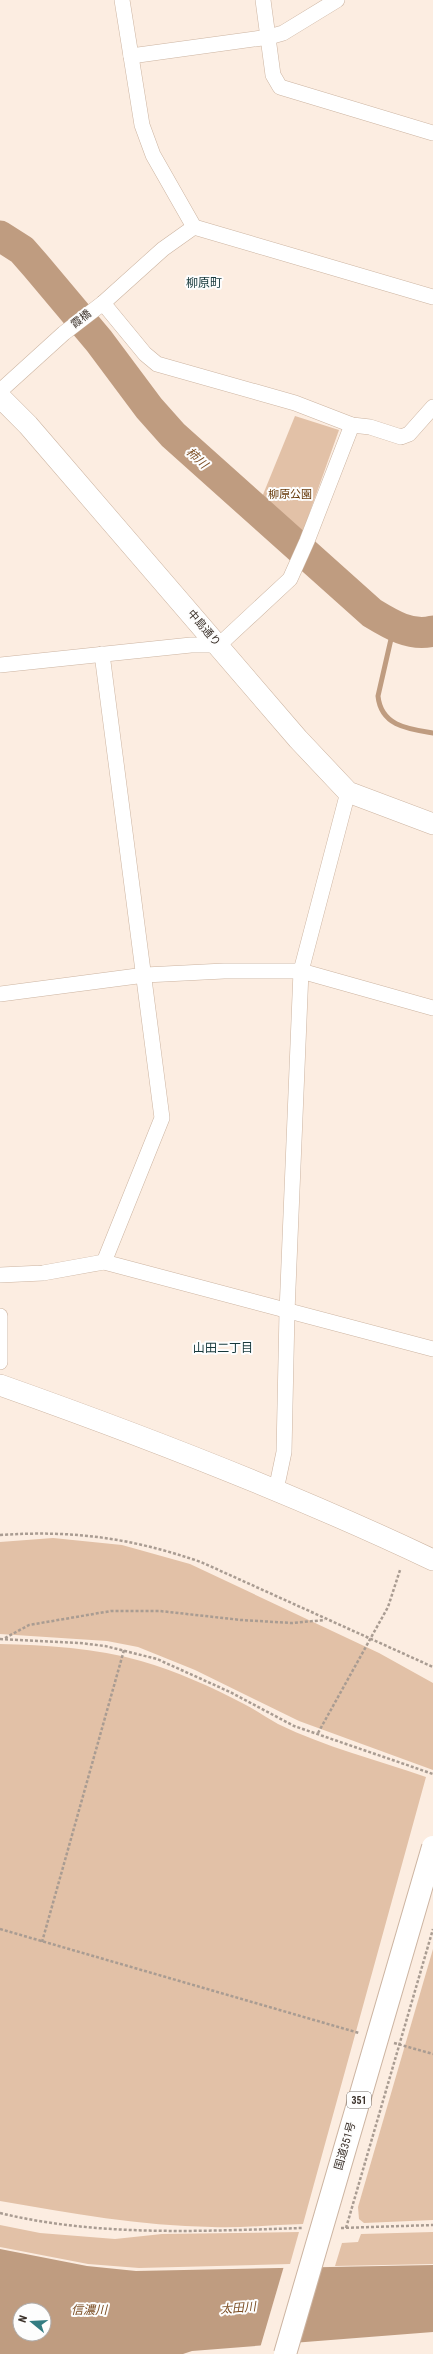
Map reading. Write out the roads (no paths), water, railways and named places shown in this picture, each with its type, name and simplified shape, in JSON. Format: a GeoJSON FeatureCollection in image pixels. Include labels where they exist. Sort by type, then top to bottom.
{"type":"FeatureCollection","features":[{"type":"Feature","properties":{"kind":"highway","name":"国道351号"},"geometry":{"type":"LineString","coordinates":[[285,2354],[433,1847]]}},
{"type":"Feature","properties":{"kind":"street"},"geometry":{"type":"LineString","coordinates":[[122,0],[142,125],[151,149],[194,226],[433,297]]}},
{"type":"Feature","properties":{"kind":"street"},"geometry":{"type":"LineString","coordinates":[[263,0],[273,75],[280,87],[433,133]]}},
{"type":"Feature","properties":{"kind":"street"},"geometry":{"type":"LineString","coordinates":[[132,56],[269,37],[283,32],[337,0]]}},
{"type":"Feature","properties":{"kind":"street","name":"霞橋"},"geometry":{"type":"LineString","coordinates":[[0,391],[64,332],[100,304],[163,248],[194,226]]}},
{"type":"Feature","properties":{"kind":"street"},"geometry":{"type":"LineString","coordinates":[[100,304],[144,354],[157,364],[295,403],[352,425],[370,427],[401,437],[408,434],[433,407]]}},
{"type":"Feature","properties":{"kind":"street","name":"中島通り"},"geometry":{"type":"LineString","coordinates":[[0,397],[28,425],[219,645],[298,739],[348,792],[433,824]]}},
{"type":"Feature","properties":{"kind":"street"},"geometry":{"type":"LineString","coordinates":[[0,665],[191,645],[219,645],[290,579],[307,541],[352,425]]}},
{"type":"Feature","properties":{"kind":"street"},"geometry":{"type":"LineString","coordinates":[[102,654],[145,975],[162,1118],[104,1262]]}},
{"type":"Feature","properties":{"kind":"street"},"geometry":{"type":"LineString","coordinates":[[276,1490],[284,1452],[287,1312],[301,971],[348,792]]}},
{"type":"Feature","properties":{"kind":"street"},"geometry":{"type":"LineString","coordinates":[[0,994],[145,975],[224,971],[301,971],[433,1008]]}},
{"type":"Feature","properties":{"kind":"street"},"geometry":{"type":"LineString","coordinates":[[0,1275],[43,1273],[104,1262],[287,1312],[433,1349]]}},
{"type":"Feature","properties":{"kind":"street"},"geometry":{"type":"LineString","coordinates":[[0,1316],[0,1362]]}},
{"type":"Feature","properties":{"kind":"street"},"geometry":{"type":"LineString","coordinates":[[0,1385],[139,1434],[362,1526],[433,1560]]}},
{"type":"Feature","properties":{"kind":"water"},"geometry":{"type":"Polygon","coordinates":[[[0,2249],[87,2266],[136,2271],[433,2265],[433,2332],[192,2351],[183,2354],[0,2354],[0,2249]]]}},
{"type":"Feature","properties":{"kind":"waterway","name":"柿川"},"geometry":{"type":"LineString","coordinates":[[0,236],[22,250],[36,266],[99,341],[149,408],[173,435],[372,613],[393,625],[409,631],[433,631]]}},
{"type":"Feature","properties":{"kind":"waterway"},"geometry":{"type":"LineString","coordinates":[[394,626],[378,696],[380,706],[384,714],[397,724],[414,730],[433,733]]}},
{"type":"Feature","properties":{"kind":"district","name":"柳原町"},"geometry":{"type":"Point","coordinates":[204,283]}},
{"type":"Feature","properties":{"kind":"district","name":"山田二丁目"},"geometry":{"type":"Point","coordinates":[223,1348]}},
{"type":"Feature","properties":{"kind":"park label","name":"柳原公園"},"geometry":{"type":"Point","coordinates":[290,494]}},
{"type":"Feature","properties":{"kind":"water label","name":"太田川"},"geometry":{"type":"Point","coordinates":[238,2308]}},
{"type":"Feature","properties":{"kind":"water label","name":"信濃川"},"geometry":{"type":"Point","coordinates":[89,2310]}}]}
